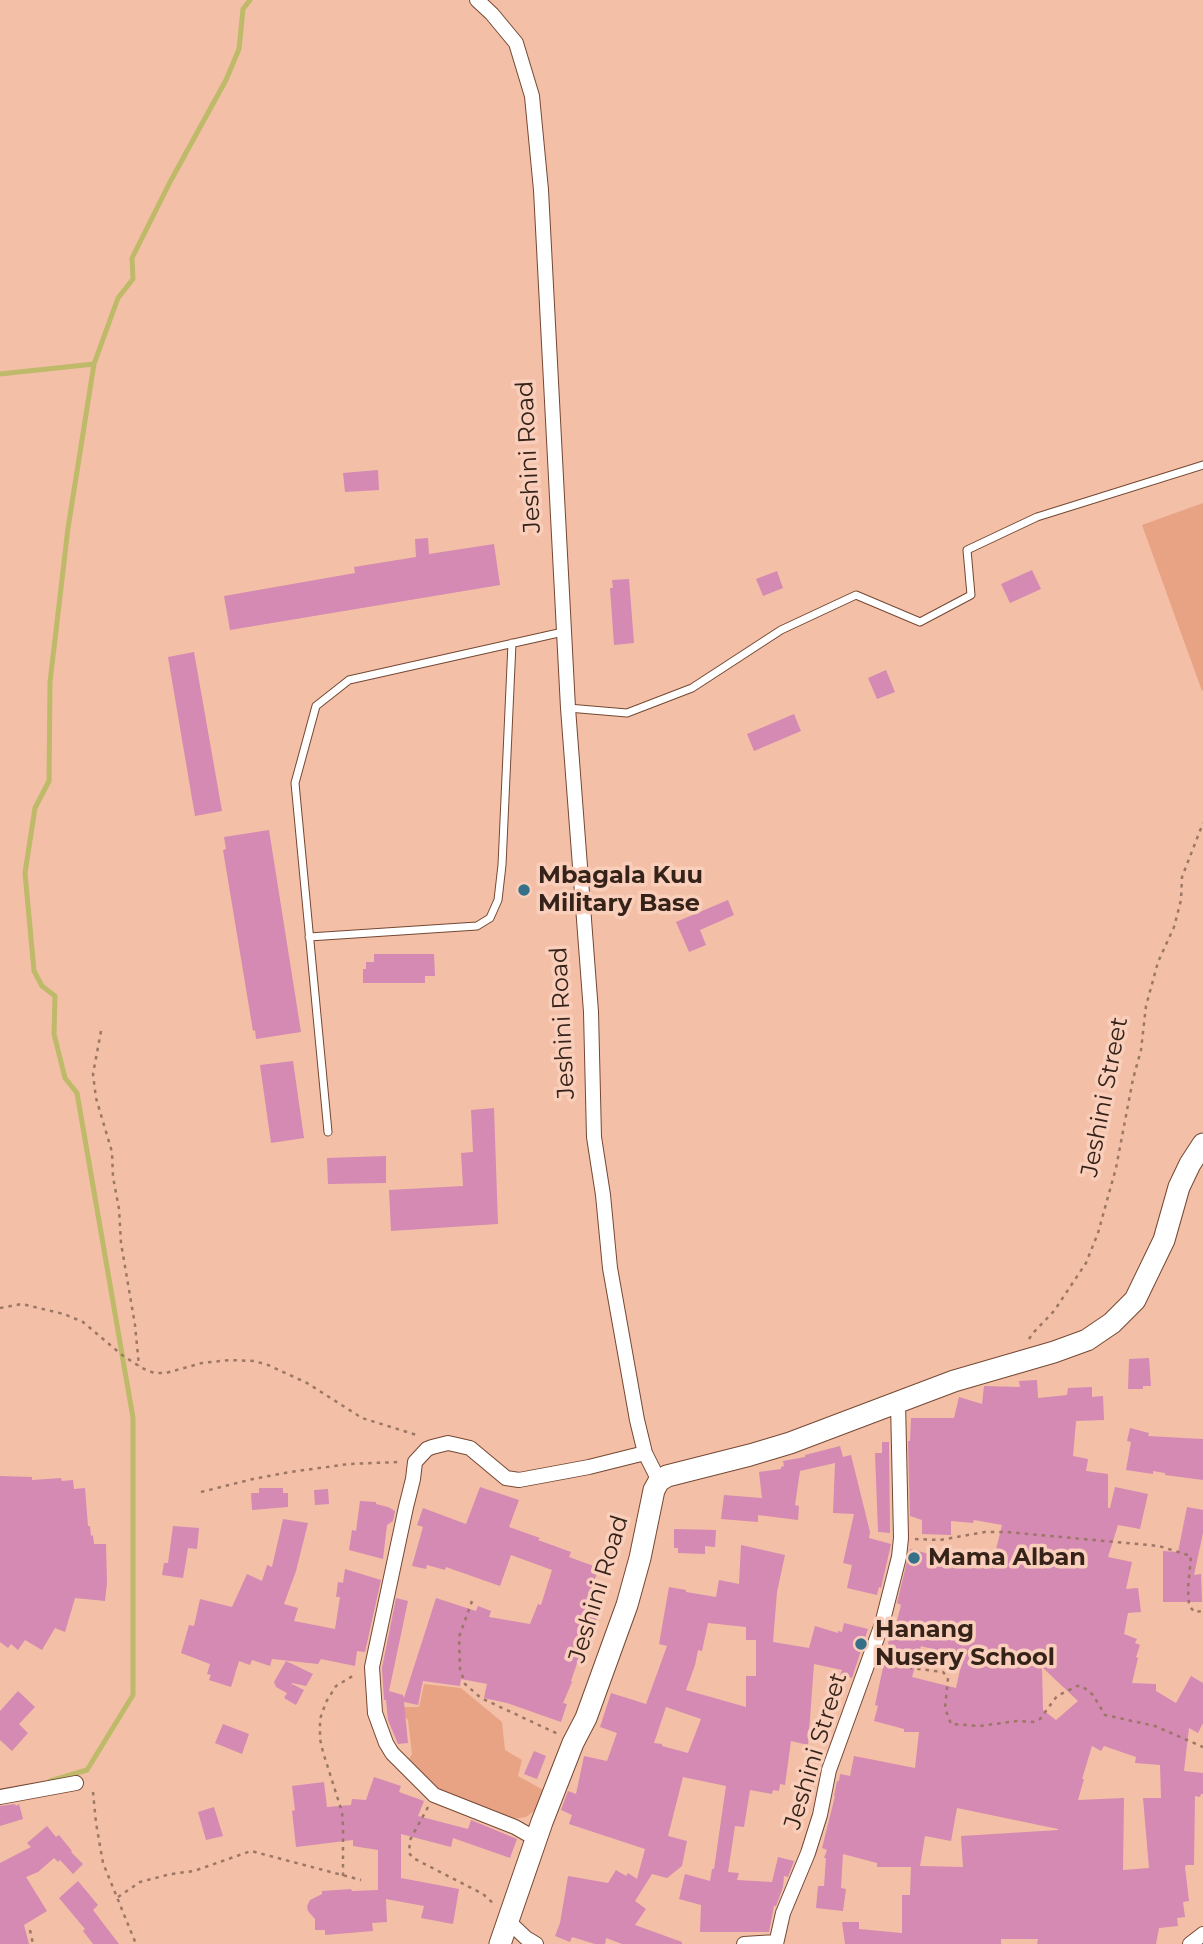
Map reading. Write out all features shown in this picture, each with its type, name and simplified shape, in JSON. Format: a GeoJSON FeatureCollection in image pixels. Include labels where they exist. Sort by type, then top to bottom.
{"type":"FeatureCollection","features":[{"type":"Feature","properties":{"kind":"street","name":"Jeshini Road"},"geometry":{"type":"LineString","coordinates":[[477,0],[516,43],[532,96],[542,204],[568,708],[591,1012],[594,1137],[610,1268],[637,1420],[645,1453],[659,1481],[654,1490],[627,1605],[586,1718],[573,1743],[536,1839],[500,1944]]}},
{"type":"Feature","properties":{"kind":"street"},"geometry":{"type":"LineString","coordinates":[[659,1481],[667,1476],[790,1443],[954,1381],[1087,1340],[1112,1323],[1135,1300],[1164,1240],[1179,1187],[1203,1144]]}},
{"type":"Feature","properties":{"kind":"street","name":"Jeshini Street"},"geometry":{"type":"LineString","coordinates":[[776,1943],[783,1913],[808,1853],[820,1815],[829,1770],[882,1624],[899,1558],[901,1538],[898,1402]]}},
{"type":"Feature","properties":{"kind":"street"},"geometry":{"type":"LineString","coordinates":[[536,1839],[515,1827],[434,1795],[392,1753],[373,1705],[372,1667],[415,1462],[427,1450],[448,1443],[470,1448],[506,1478],[519,1480],[645,1453]]}},
{"type":"Feature","properties":{"kind":"street"},"geometry":{"type":"LineString","coordinates":[[0,1797],[76,1783]]}},
{"type":"Feature","properties":{"kind":"street"},"geometry":{"type":"LineString","coordinates":[[507,1920],[536,1944]]}},
{"type":"Feature","properties":{"kind":"street"},"geometry":{"type":"LineString","coordinates":[[1190,1944],[1203,1934]]}},
{"type":"Feature","properties":{"kind":"street"},"geometry":{"type":"LineString","coordinates":[[744,1944],[776,1943]]}},
{"type":"Feature","properties":{"kind":"lane"},"geometry":{"type":"LineString","coordinates":[[568,708],[627,713],[692,688],[781,631],[856,595],[920,622],[971,595],[967,550],[1037,517],[1203,466]]}},
{"type":"Feature","properties":{"kind":"lane"},"geometry":{"type":"LineString","coordinates":[[328,1132],[295,783],[316,706],[349,680],[564,631]]}},
{"type":"Feature","properties":{"kind":"lane"},"geometry":{"type":"LineString","coordinates":[[309,937],[477,926],[490,918],[498,900],[502,865],[512,643]]}},
{"type":"Feature","properties":{"kind":"path","name":"Jeshini Street"},"geometry":{"type":"LineString","coordinates":[[1017,1363],[1033,1333],[1054,1311],[1086,1263],[1098,1233],[1116,1168],[1141,1050],[1149,995],[1158,962],[1174,928],[1181,900],[1182,877],[1203,823]]}},
{"type":"Feature","properties":{"kind":"path"},"geometry":{"type":"LineString","coordinates":[[101,1031],[93,1074],[96,1098],[112,1152],[121,1243],[139,1366]]}},
{"type":"Feature","properties":{"kind":"path"},"geometry":{"type":"LineString","coordinates":[[0,1308],[30,1304],[83,1322],[122,1355],[154,1373],[230,1360],[254,1361],[268,1365],[307,1383],[362,1418],[409,1432],[439,1445]]}},
{"type":"Feature","properties":{"kind":"path"},"geometry":{"type":"LineString","coordinates":[[201,1492],[290,1472],[349,1464],[415,1462]]}},
{"type":"Feature","properties":{"kind":"path"},"geometry":{"type":"LineString","coordinates":[[901,1538],[940,1540],[985,1532],[1007,1532],[1159,1546],[1191,1556],[1189,1605],[1195,1612],[1203,1611]]}},
{"type":"Feature","properties":{"kind":"path"},"geometry":{"type":"LineString","coordinates":[[472,1601],[459,1637],[460,1669],[465,1684],[481,1699],[533,1721],[573,1743]]}},
{"type":"Feature","properties":{"kind":"path"},"geometry":{"type":"LineString","coordinates":[[869,1657],[894,1666],[943,1672],[948,1678],[945,1708],[951,1724],[980,1726],[1017,1721],[1033,1722],[1040,1719],[1057,1696],[1082,1686],[1093,1695],[1105,1715],[1155,1726],[1203,1747]]}},
{"type":"Feature","properties":{"kind":"path"},"geometry":{"type":"LineString","coordinates":[[343,1876],[342,1812],[323,1752],[320,1719],[336,1686],[372,1667]]}},
{"type":"Feature","properties":{"kind":"path"},"geometry":{"type":"LineString","coordinates":[[93,1792],[103,1863],[136,1944]]}},
{"type":"Feature","properties":{"kind":"path"},"geometry":{"type":"LineString","coordinates":[[434,1795],[410,1840],[409,1853],[413,1858],[484,1894],[507,1920]]}},
{"type":"Feature","properties":{"kind":"path"},"geometry":{"type":"LineString","coordinates":[[118,1897],[140,1882],[194,1871],[251,1851],[361,1880]]}},
{"type":"Feature","properties":{"kind":"path"},"geometry":{"type":"LineString","coordinates":[[30,1930],[33,1944]]}},
{"type":"Feature","properties":{"kind":"shaded area"},"geometry":{"type":"Polygon","coordinates":[[[1203,503],[1203,690],[1202,691],[1142,525],[1203,503]]]}},
{"type":"Feature","properties":{"kind":"shaded area"},"geometry":{"type":"Polygon","coordinates":[[[424,1684],[461,1688],[502,1722],[505,1750],[522,1760],[518,1776],[545,1791],[537,1809],[526,1817],[505,1820],[444,1799],[407,1762],[412,1754],[404,1707],[419,1707],[424,1684]]]}},
{"type":"Feature","properties":{"kind":"building"},"geometry":{"type":"Polygon","coordinates":[[[378,470],[379,490],[345,492],[343,473],[378,470]]]}},
{"type":"Feature","properties":{"kind":"building"},"geometry":{"type":"Polygon","coordinates":[[[428,538],[429,554],[494,544],[500,585],[230,630],[224,596],[355,573],[354,567],[416,557],[415,539],[428,538]]]}},
{"type":"Feature","properties":{"kind":"building"},"geometry":{"type":"Polygon","coordinates":[[[1032,570],[1041,589],[1010,603],[1001,584],[1032,570]]]}},
{"type":"Feature","properties":{"kind":"building"},"geometry":{"type":"Polygon","coordinates":[[[777,571],[783,588],[763,596],[756,579],[777,571]]]}},
{"type":"Feature","properties":{"kind":"building"},"geometry":{"type":"Polygon","coordinates":[[[629,579],[634,643],[614,645],[610,588],[613,588],[612,580],[629,579]]]}},
{"type":"Feature","properties":{"kind":"building"},"geometry":{"type":"Polygon","coordinates":[[[194,652],[222,811],[195,816],[168,657],[194,652]]]}},
{"type":"Feature","properties":{"kind":"building"},"geometry":{"type":"Polygon","coordinates":[[[886,670],[895,692],[877,699],[868,678],[886,670]]]}},
{"type":"Feature","properties":{"kind":"building"},"geometry":{"type":"Polygon","coordinates":[[[794,714],[801,731],[754,751],[747,734],[794,714]]]}},
{"type":"Feature","properties":{"kind":"building"},"geometry":{"type":"Polygon","coordinates":[[[269,830],[301,1032],[256,1039],[223,850],[226,849],[224,837],[269,830]]]}},
{"type":"Feature","properties":{"kind":"building"},"geometry":{"type":"Polygon","coordinates":[[[728,900],[734,915],[700,930],[706,945],[689,952],[676,922],[728,900]]]}},
{"type":"Feature","properties":{"kind":"building"},"geometry":{"type":"Polygon","coordinates":[[[374,954],[434,954],[435,976],[425,976],[425,983],[363,983],[363,969],[366,969],[366,962],[374,962],[374,954]]]}},
{"type":"Feature","properties":{"kind":"building"},"geometry":{"type":"Polygon","coordinates":[[[293,1061],[304,1138],[271,1143],[260,1065],[293,1061]]]}},
{"type":"Feature","properties":{"kind":"building"},"geometry":{"type":"Polygon","coordinates":[[[494,1108],[498,1224],[391,1231],[389,1190],[463,1186],[461,1153],[473,1152],[471,1110],[494,1108]]]}},
{"type":"Feature","properties":{"kind":"building"},"geometry":{"type":"Polygon","coordinates":[[[386,1156],[386,1183],[328,1184],[327,1158],[386,1156]]]}},
{"type":"Feature","properties":{"kind":"building"},"geometry":{"type":"Polygon","coordinates":[[[1149,1358],[1151,1386],[1128,1389],[1129,1359],[1149,1358]]]}},
{"type":"Feature","properties":{"kind":"building"},"geometry":{"type":"Polygon","coordinates":[[[1037,1380],[1038,1398],[1067,1395],[1068,1388],[1092,1387],[1092,1397],[1103,1396],[1104,1420],[1076,1421],[1073,1456],[1088,1459],[1086,1471],[1108,1474],[1108,1508],[1115,1487],[1148,1494],[1140,1529],[1118,1525],[1108,1557],[1132,1562],[1126,1589],[1138,1588],[1141,1612],[1128,1613],[1124,1634],[1137,1639],[1135,1643],[1140,1645],[1132,1683],[1156,1684],[1156,1691],[1176,1703],[1191,1676],[1203,1683],[1203,1723],[1198,1733],[1189,1728],[1184,1771],[1203,1773],[1203,1794],[1200,1797],[1195,1796],[1194,1865],[1185,1867],[1189,1901],[1183,1902],[1185,1917],[1177,1918],[1178,1926],[1159,1928],[1156,1944],[1037,1944],[1038,1939],[1001,1939],[1001,1944],[845,1944],[842,1922],[859,1922],[859,1929],[902,1933],[902,1895],[910,1895],[911,1867],[877,1867],[877,1863],[843,1854],[841,1888],[846,1889],[843,1911],[816,1908],[818,1886],[824,1886],[824,1858],[827,1850],[822,1848],[840,1774],[850,1776],[854,1756],[915,1768],[919,1732],[904,1732],[904,1729],[874,1721],[890,1635],[893,1636],[901,1605],[897,1603],[910,1549],[987,1569],[989,1565],[992,1566],[1002,1525],[974,1520],[973,1523],[951,1521],[951,1535],[922,1534],[922,1520],[910,1516],[908,1441],[911,1418],[954,1418],[959,1397],[982,1404],[984,1386],[1020,1387],[1019,1381],[1037,1380]],[[921,1646],[912,1677],[956,1688],[962,1661],[946,1657],[947,1653],[921,1646]],[[1042,1667],[1043,1710],[1056,1720],[1078,1701],[1042,1667]],[[1092,1746],[1078,1800],[1124,1798],[1123,1870],[1149,1868],[1143,1798],[1161,1798],[1160,1765],[1135,1763],[1136,1757],[1104,1746],[1101,1751],[1092,1746]],[[957,1808],[951,1841],[925,1836],[920,1866],[963,1867],[961,1836],[1058,1829],[957,1808]]]}},
{"type":"Feature","properties":{"kind":"building"},"geometry":{"type":"Polygon","coordinates":[[[1130,1428],[1149,1433],[1148,1436],[1203,1439],[1203,1480],[1153,1471],[1153,1474],[1126,1470],[1131,1442],[1127,1441],[1130,1428]]]}},
{"type":"Feature","properties":{"kind":"building"},"geometry":{"type":"Polygon","coordinates":[[[882,1442],[889,1442],[890,1533],[878,1532],[875,1453],[882,1453],[882,1442]]]}},
{"type":"Feature","properties":{"kind":"building"},"geometry":{"type":"Polygon","coordinates":[[[840,1446],[843,1457],[851,1455],[870,1532],[869,1538],[891,1544],[877,1595],[847,1588],[852,1565],[843,1563],[854,1514],[833,1513],[835,1463],[800,1471],[795,1505],[799,1506],[798,1520],[758,1515],[758,1522],[721,1519],[724,1495],[762,1498],[759,1472],[781,1469],[784,1466],[783,1461],[840,1446]]]}},
{"type":"Feature","properties":{"kind":"building"},"geometry":{"type":"Polygon","coordinates":[[[0,1476],[32,1477],[32,1480],[73,1480],[74,1489],[85,1488],[88,1526],[94,1544],[106,1544],[105,1601],[75,1598],[65,1632],[55,1628],[42,1650],[25,1640],[18,1650],[11,1644],[8,1648],[0,1642],[0,1476]]]}},
{"type":"Feature","properties":{"kind":"building"},"geometry":{"type":"Polygon","coordinates":[[[480,1487],[519,1500],[509,1527],[571,1552],[569,1557],[599,1568],[586,1603],[600,1608],[592,1636],[587,1634],[563,1703],[567,1704],[561,1722],[484,1698],[487,1684],[461,1679],[460,1686],[423,1681],[418,1705],[404,1702],[408,1743],[398,1744],[388,1720],[382,1668],[396,1598],[408,1601],[389,1691],[403,1695],[404,1698],[436,1598],[476,1611],[478,1606],[491,1611],[489,1617],[530,1624],[538,1604],[541,1605],[552,1570],[511,1555],[500,1586],[446,1567],[445,1570],[427,1565],[426,1569],[412,1566],[423,1527],[417,1525],[423,1508],[466,1524],[480,1487]]]}},
{"type":"Feature","properties":{"kind":"building"},"geometry":{"type":"Polygon","coordinates":[[[259,1488],[283,1488],[283,1493],[288,1493],[288,1507],[252,1510],[251,1493],[259,1493],[259,1488]]]}},
{"type":"Feature","properties":{"kind":"building"},"geometry":{"type":"Polygon","coordinates":[[[328,1489],[329,1504],[315,1505],[314,1490],[328,1489]]]}},
{"type":"Feature","properties":{"kind":"building"},"geometry":{"type":"Polygon","coordinates":[[[360,1501],[376,1502],[395,1511],[393,1521],[387,1525],[383,1559],[349,1550],[352,1530],[356,1531],[360,1501]]]}},
{"type":"Feature","properties":{"kind":"building"},"geometry":{"type":"Polygon","coordinates":[[[1187,1507],[1203,1510],[1203,1533],[1194,1575],[1201,1574],[1202,1602],[1163,1602],[1163,1551],[1178,1552],[1187,1507]]]}},
{"type":"Feature","properties":{"kind":"building"},"geometry":{"type":"Polygon","coordinates":[[[283,1519],[308,1523],[296,1571],[284,1604],[298,1608],[294,1621],[335,1629],[340,1597],[336,1597],[338,1582],[343,1583],[345,1569],[381,1580],[365,1652],[357,1651],[355,1666],[321,1659],[318,1664],[272,1659],[270,1666],[252,1660],[250,1665],[239,1661],[231,1687],[209,1680],[211,1675],[207,1674],[210,1664],[181,1653],[189,1625],[194,1626],[200,1599],[232,1607],[247,1574],[262,1581],[267,1565],[272,1567],[283,1519]]]}},
{"type":"Feature","properties":{"kind":"building"},"geometry":{"type":"Polygon","coordinates":[[[173,1526],[199,1528],[197,1549],[188,1548],[183,1578],[162,1575],[164,1563],[168,1563],[173,1526]]]}},
{"type":"Feature","properties":{"kind":"building"},"geometry":{"type":"Polygon","coordinates":[[[674,1529],[716,1530],[715,1547],[705,1546],[705,1554],[678,1553],[678,1548],[674,1548],[674,1529]]]}},
{"type":"Feature","properties":{"kind":"building"},"geometry":{"type":"Polygon","coordinates":[[[741,1545],[785,1555],[777,1592],[773,1642],[809,1648],[815,1626],[838,1633],[842,1632],[844,1623],[868,1629],[852,1678],[840,1675],[842,1670],[814,1664],[808,1745],[791,1741],[785,1785],[780,1784],[779,1791],[773,1790],[772,1794],[750,1790],[744,1827],[735,1826],[728,1872],[739,1873],[737,1880],[772,1882],[778,1857],[794,1861],[788,1877],[784,1876],[769,1932],[700,1932],[701,1905],[679,1899],[685,1874],[710,1881],[726,1786],[683,1777],[668,1836],[687,1841],[682,1866],[667,1878],[652,1874],[635,1901],[646,1909],[635,1925],[682,1944],[622,1944],[606,1938],[605,1944],[595,1944],[572,1937],[570,1942],[555,1936],[560,1923],[568,1876],[608,1883],[616,1870],[637,1879],[645,1849],[569,1824],[572,1815],[561,1810],[568,1791],[576,1794],[584,1756],[607,1761],[617,1733],[600,1727],[611,1693],[646,1704],[667,1646],[659,1644],[669,1587],[716,1597],[719,1580],[739,1584],[741,1545]],[[708,1623],[702,1651],[698,1650],[686,1690],[746,1707],[746,1676],[756,1676],[756,1640],[746,1640],[746,1627],[708,1623]],[[666,1707],[654,1743],[688,1753],[701,1719],[666,1707]]]}},
{"type":"Feature","properties":{"kind":"building"},"geometry":{"type":"Polygon","coordinates":[[[286,1661],[313,1674],[306,1686],[292,1683],[290,1688],[292,1684],[304,1690],[296,1705],[284,1698],[287,1693],[276,1687],[274,1682],[286,1661]]]}},
{"type":"Feature","properties":{"kind":"building"},"geometry":{"type":"Polygon","coordinates":[[[18,1691],[35,1707],[19,1724],[28,1733],[12,1751],[0,1740],[0,1711],[18,1691]]]}},
{"type":"Feature","properties":{"kind":"building"},"geometry":{"type":"Polygon","coordinates":[[[223,1724],[249,1734],[242,1754],[215,1743],[223,1724]]]}},
{"type":"Feature","properties":{"kind":"building"},"geometry":{"type":"Polygon","coordinates":[[[534,1751],[546,1756],[537,1779],[524,1774],[534,1751]]]}},
{"type":"Feature","properties":{"kind":"building"},"geometry":{"type":"Polygon","coordinates":[[[374,1777],[401,1786],[399,1792],[424,1801],[418,1816],[468,1829],[471,1820],[517,1839],[510,1858],[453,1838],[451,1847],[401,1834],[401,1878],[459,1889],[453,1924],[421,1918],[424,1906],[386,1899],[387,1922],[372,1923],[373,1931],[325,1935],[325,1930],[315,1930],[315,1919],[307,1906],[310,1900],[322,1894],[322,1891],[378,1890],[378,1850],[353,1846],[353,1840],[296,1847],[292,1786],[324,1782],[327,1807],[351,1805],[352,1799],[366,1800],[374,1777]]]}},
{"type":"Feature","properties":{"kind":"building"},"geometry":{"type":"Polygon","coordinates":[[[19,1804],[23,1819],[0,1826],[0,1806],[19,1804]]]}},
{"type":"Feature","properties":{"kind":"building"},"geometry":{"type":"Polygon","coordinates":[[[214,1807],[223,1836],[206,1840],[198,1812],[214,1807]]]}},
{"type":"Feature","properties":{"kind":"building"},"geometry":{"type":"Polygon","coordinates":[[[47,1826],[56,1837],[59,1835],[83,1864],[73,1874],[60,1860],[58,1862],[54,1858],[38,1872],[26,1877],[47,1911],[24,1925],[29,1944],[0,1944],[0,1863],[31,1847],[27,1843],[47,1826]]]}},
{"type":"Feature","properties":{"kind":"building"},"geometry":{"type":"Polygon","coordinates":[[[78,1881],[98,1905],[93,1910],[119,1944],[93,1944],[83,1931],[85,1929],[59,1898],[78,1881]]]}},
{"type":"Feature","properties":{"kind":"waterway"},"geometry":{"type":"LineString","coordinates":[[50,1781],[87,1770],[133,1695],[133,1418],[77,1093],[65,1078],[54,1034],[55,996],[42,986],[34,971],[25,873],[35,808],[49,781],[50,682],[68,528],[94,364],[118,298],[133,279],[132,258],[226,80],[239,49],[243,9],[250,0]]}},
{"type":"Feature","properties":{"kind":"waterway"},"geometry":{"type":"LineString","coordinates":[[0,374],[94,364]]}},
{"type":"Feature","properties":{"kind":"place","name":"Mbagala Kuu Military Base"},"geometry":{"type":"Point","coordinates":[524,890]}},
{"type":"Feature","properties":{"kind":"place","name":"Mama Alban"},"geometry":{"type":"Point","coordinates":[914,1558]}},
{"type":"Feature","properties":{"kind":"place","name":"Hanang Nusery School"},"geometry":{"type":"Point","coordinates":[861,1644]}}]}
